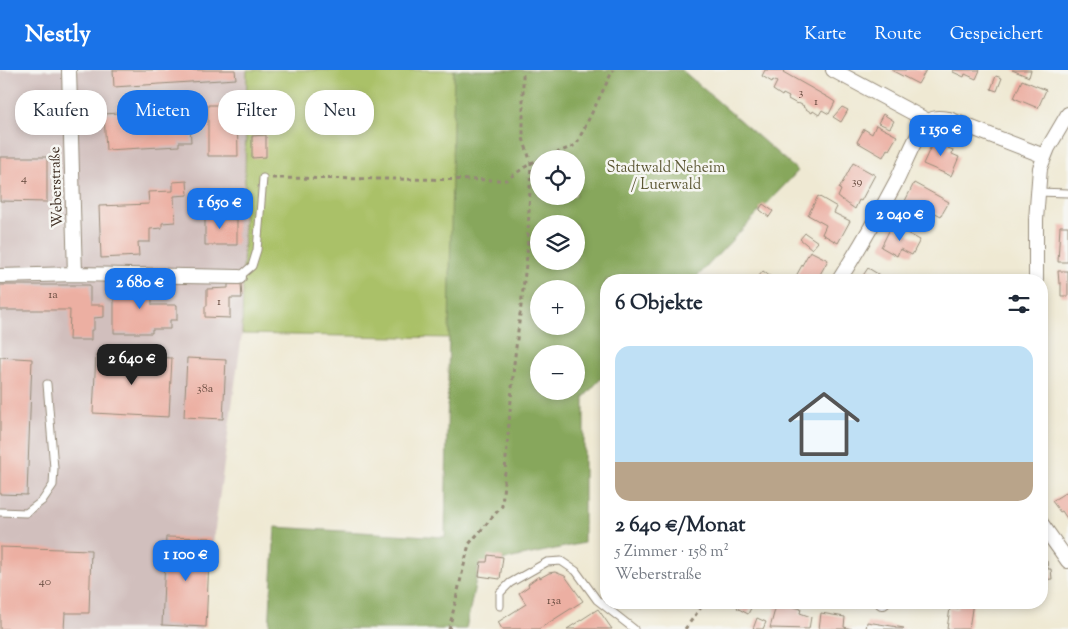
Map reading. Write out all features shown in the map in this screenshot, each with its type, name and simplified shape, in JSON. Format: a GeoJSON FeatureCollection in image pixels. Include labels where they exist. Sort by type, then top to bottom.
{"type":"FeatureCollection","features":[{"type":"Feature","properties":{"kind":"street","name":"Weberstraße"},"geometry":{"type":"LineString","coordinates":[[70,70],[76,274]]}},
{"type":"Feature","properties":{"kind":"street"},"geometry":{"type":"LineString","coordinates":[[834,70],[928,122]]}},
{"type":"Feature","properties":{"kind":"street"},"geometry":{"type":"LineString","coordinates":[[1036,274],[1037,192],[1040,168],[1044,156],[1068,114]]}},
{"type":"Feature","properties":{"kind":"street"},"geometry":{"type":"LineString","coordinates":[[843,274],[897,179],[922,130],[934,118],[949,119],[1044,156]]}},
{"type":"Feature","properties":{"kind":"street"},"geometry":{"type":"LineString","coordinates":[[0,276],[76,274],[239,277]]}},
{"type":"Feature","properties":{"kind":"street"},"geometry":{"type":"LineString","coordinates":[[1048,533],[1068,561]]}},
{"type":"Feature","properties":{"kind":"lane"},"geometry":{"type":"LineString","coordinates":[[239,277],[252,266],[257,250],[263,178]]}},
{"type":"Feature","properties":{"kind":"lane"},"geometry":{"type":"LineString","coordinates":[[1037,192],[1068,193]]}},
{"type":"Feature","properties":{"kind":"lane"},"geometry":{"type":"LineString","coordinates":[[0,512],[26,513],[42,501],[53,484],[54,468],[47,384]]}},
{"type":"Feature","properties":{"kind":"lane"},"geometry":{"type":"LineString","coordinates":[[500,606],[500,593],[510,583],[547,562],[561,562],[576,571],[600,602]]}},
{"type":"Feature","properties":{"kind":"lane"},"geometry":{"type":"LineString","coordinates":[[608,609],[634,629]]}},
{"type":"Feature","properties":{"kind":"path"},"geometry":{"type":"LineString","coordinates":[[523,70],[523,138],[530,160]]}},
{"type":"Feature","properties":{"kind":"path"},"geometry":{"type":"LineString","coordinates":[[565,150],[576,146],[613,70]]}},
{"type":"Feature","properties":{"kind":"path"},"geometry":{"type":"LineString","coordinates":[[263,178],[506,180],[530,164]]}},
{"type":"Feature","properties":{"kind":"path"},"geometry":{"type":"LineString","coordinates":[[449,629],[469,544],[502,506],[514,364],[526,256],[530,182]]}},
{"type":"Feature","properties":{"kind":"path"},"geometry":{"type":"LineString","coordinates":[[685,629],[700,609]]}},
{"type":"Feature","properties":{"kind":"shaded area"},"geometry":{"type":"Polygon","coordinates":[[[0,70],[247,70],[247,90],[218,90],[218,135],[246,135],[242,334],[201,629],[0,629],[0,70]]]}},
{"type":"Feature","properties":{"kind":"green space"},"geometry":{"type":"Polygon","coordinates":[[[247,70],[454,70],[450,338],[242,334],[246,135],[295,135],[295,90],[247,90],[247,70]]]}},
{"type":"Feature","properties":{"kind":"green space","name":"Stadtwald Neheim / Luerwald"},"geometry":{"type":"Polygon","coordinates":[[[454,70],[682,70],[798,171],[700,274],[600,274],[600,380],[585,396],[585,345],[530,345],[530,400],[584,400],[584,543],[479,565],[466,629],[269,629],[275,527],[445,537],[454,70]]]}},
{"type":"Feature","properties":{"kind":"building"},"geometry":{"type":"Polygon","coordinates":[[[113,70],[235,70],[236,79],[114,87],[113,70]]]}},
{"type":"Feature","properties":{"kind":"building"},"geometry":{"type":"Polygon","coordinates":[[[765,70],[785,70],[783,72],[835,102],[829,114],[822,110],[819,115],[813,111],[812,113],[804,106],[788,99],[789,97],[783,94],[782,96],[773,90],[777,82],[773,80],[772,82],[762,76],[765,70]]]}},
{"type":"Feature","properties":{"kind":"building"},"geometry":{"type":"Polygon","coordinates":[[[891,70],[926,70],[918,84],[891,70]]]}},
{"type":"Feature","properties":{"kind":"building"},"geometry":{"type":"Polygon","coordinates":[[[953,70],[980,70],[976,79],[965,74],[964,77],[953,72],[953,70]]]}},
{"type":"Feature","properties":{"kind":"building"},"geometry":{"type":"Polygon","coordinates":[[[1012,70],[1031,70],[1029,77],[1012,70]]]}},
{"type":"Feature","properties":{"kind":"building"},"geometry":{"type":"Polygon","coordinates":[[[996,76],[1002,78],[997,91],[991,89],[996,76]]]}},
{"type":"Feature","properties":{"kind":"building"},"geometry":{"type":"Polygon","coordinates":[[[1022,80],[1046,90],[1038,108],[1014,98],[1022,80]]]}},
{"type":"Feature","properties":{"kind":"building"},"geometry":{"type":"Polygon","coordinates":[[[208,105],[218,105],[218,135],[238,135],[238,156],[208,156],[208,105]]]}},
{"type":"Feature","properties":{"kind":"building"},"geometry":{"type":"Polygon","coordinates":[[[842,107],[848,110],[841,122],[833,117],[842,107]]]}},
{"type":"Feature","properties":{"kind":"building"},"geometry":{"type":"Polygon","coordinates":[[[117,113],[117,135],[191,135],[191,142],[179,142],[179,146],[106,150],[107,114],[117,113]]]}},
{"type":"Feature","properties":{"kind":"building"},"geometry":{"type":"Polygon","coordinates":[[[883,114],[894,121],[890,128],[878,123],[883,114]]]}},
{"type":"Feature","properties":{"kind":"building"},"geometry":{"type":"Polygon","coordinates":[[[876,125],[897,136],[883,157],[857,142],[864,129],[872,134],[876,125]]]}},
{"type":"Feature","properties":{"kind":"building"},"geometry":{"type":"Polygon","coordinates":[[[266,135],[266,157],[252,158],[252,136],[266,135]]]}},
{"type":"Feature","properties":{"kind":"building"},"geometry":{"type":"Polygon","coordinates":[[[937,136],[951,141],[948,148],[953,150],[952,154],[959,157],[951,176],[923,164],[937,136]]]}},
{"type":"Feature","properties":{"kind":"building"},"geometry":{"type":"Polygon","coordinates":[[[0,157],[47,157],[47,202],[0,201],[0,157]]]}},
{"type":"Feature","properties":{"kind":"building"},"geometry":{"type":"Polygon","coordinates":[[[853,163],[875,175],[855,209],[838,197],[841,190],[839,189],[853,163]]]}},
{"type":"Feature","properties":{"kind":"building"},"geometry":{"type":"Polygon","coordinates":[[[187,181],[188,195],[174,196],[175,222],[162,223],[162,228],[150,229],[150,242],[138,242],[139,256],[101,258],[99,206],[149,204],[148,192],[173,191],[173,182],[187,181]]]}},
{"type":"Feature","properties":{"kind":"building"},"geometry":{"type":"Polygon","coordinates":[[[914,183],[949,202],[941,216],[926,208],[927,205],[924,204],[919,213],[903,205],[914,183]]]}},
{"type":"Feature","properties":{"kind":"building"},"geometry":{"type":"Polygon","coordinates":[[[818,196],[837,207],[834,213],[850,221],[838,243],[822,234],[826,225],[808,215],[818,196]]]}},
{"type":"Feature","properties":{"kind":"building"},"geometry":{"type":"Polygon","coordinates":[[[763,204],[773,211],[769,217],[760,210],[763,204]]]}},
{"type":"Feature","properties":{"kind":"building"},"geometry":{"type":"Polygon","coordinates":[[[205,210],[218,210],[218,219],[237,219],[237,245],[205,245],[205,210]]]}},
{"type":"Feature","properties":{"kind":"building"},"geometry":{"type":"Polygon","coordinates":[[[892,225],[920,240],[912,255],[900,249],[897,256],[881,247],[892,225]]]}},
{"type":"Feature","properties":{"kind":"building"},"geometry":{"type":"Polygon","coordinates":[[[1060,226],[1068,226],[1068,262],[1058,262],[1060,226]]]}},
{"type":"Feature","properties":{"kind":"building"},"geometry":{"type":"Polygon","coordinates":[[[805,233],[818,242],[812,249],[800,239],[805,233]]]}},
{"type":"Feature","properties":{"kind":"building"},"geometry":{"type":"Polygon","coordinates":[[[810,251],[828,260],[820,274],[797,274],[810,251]]]}},
{"type":"Feature","properties":{"kind":"building"},"geometry":{"type":"Polygon","coordinates":[[[868,268],[878,274],[864,274],[868,268]]]}},
{"type":"Feature","properties":{"kind":"building"},"geometry":{"type":"Polygon","coordinates":[[[1058,271],[1068,271],[1068,296],[1061,296],[1061,283],[1059,283],[1058,271]]]}},
{"type":"Feature","properties":{"kind":"building"},"geometry":{"type":"Polygon","coordinates":[[[152,284],[152,305],[177,305],[177,320],[170,320],[170,329],[152,329],[152,333],[114,333],[114,285],[152,284]]]}},
{"type":"Feature","properties":{"kind":"building"},"geometry":{"type":"Polygon","coordinates":[[[228,284],[241,284],[242,298],[230,298],[230,318],[205,317],[207,289],[228,288],[228,284]]]}},
{"type":"Feature","properties":{"kind":"building"},"geometry":{"type":"Polygon","coordinates":[[[0,285],[90,285],[90,305],[104,305],[104,317],[94,318],[94,330],[91,330],[91,340],[69,340],[70,310],[0,310],[0,285]]]}},
{"type":"Feature","properties":{"kind":"building"},"geometry":{"type":"Polygon","coordinates":[[[96,354],[172,358],[169,417],[93,413],[96,354]]]}},
{"type":"Feature","properties":{"kind":"building"},"geometry":{"type":"Polygon","coordinates":[[[0,357],[32,359],[27,495],[0,494],[0,357]]]}},
{"type":"Feature","properties":{"kind":"building"},"geometry":{"type":"Polygon","coordinates":[[[187,358],[226,360],[223,419],[184,417],[187,358]]]}},
{"type":"Feature","properties":{"kind":"building"},"geometry":{"type":"Polygon","coordinates":[[[1068,491],[1068,520],[1052,501],[1068,491]]]}},
{"type":"Feature","properties":{"kind":"building"},"geometry":{"type":"Polygon","coordinates":[[[166,537],[210,538],[206,627],[162,625],[166,537]]]}},
{"type":"Feature","properties":{"kind":"building"},"geometry":{"type":"Polygon","coordinates":[[[0,547],[91,550],[89,613],[65,613],[64,629],[0,629],[0,547]]]}},
{"type":"Feature","properties":{"kind":"building"},"geometry":{"type":"Polygon","coordinates":[[[488,555],[503,557],[500,579],[479,576],[481,562],[487,562],[488,555]]]}},
{"type":"Feature","properties":{"kind":"building"},"geometry":{"type":"Polygon","coordinates":[[[1048,569],[1051,569],[1052,579],[1048,579],[1048,569]]]}},
{"type":"Feature","properties":{"kind":"building"},"geometry":{"type":"Polygon","coordinates":[[[555,572],[565,576],[583,601],[539,629],[502,629],[498,622],[526,604],[519,593],[539,576],[540,578],[555,572]]]}},
{"type":"Feature","properties":{"kind":"building"},"geometry":{"type":"Polygon","coordinates":[[[598,609],[612,629],[567,629],[598,609]]]}},
{"type":"Feature","properties":{"kind":"building"},"geometry":{"type":"Polygon","coordinates":[[[739,609],[750,609],[748,614],[739,609]]]}},
{"type":"Feature","properties":{"kind":"building"},"geometry":{"type":"Polygon","coordinates":[[[775,609],[801,609],[800,613],[811,617],[809,629],[770,628],[775,609]]]}},
{"type":"Feature","properties":{"kind":"building"},"geometry":{"type":"Polygon","coordinates":[[[950,609],[972,609],[969,629],[947,629],[950,609]]]}},
{"type":"Feature","properties":{"kind":"building"},"geometry":{"type":"Polygon","coordinates":[[[821,613],[845,617],[844,627],[852,629],[819,629],[821,613]]]}},
{"type":"Feature","properties":{"kind":"building"},"geometry":{"type":"Polygon","coordinates":[[[757,618],[766,622],[763,629],[753,629],[757,618]]]}},
{"type":"Feature","properties":{"kind":"building"},"geometry":{"type":"Polygon","coordinates":[[[867,622],[904,628],[904,629],[866,629],[867,622]]]}}]}
